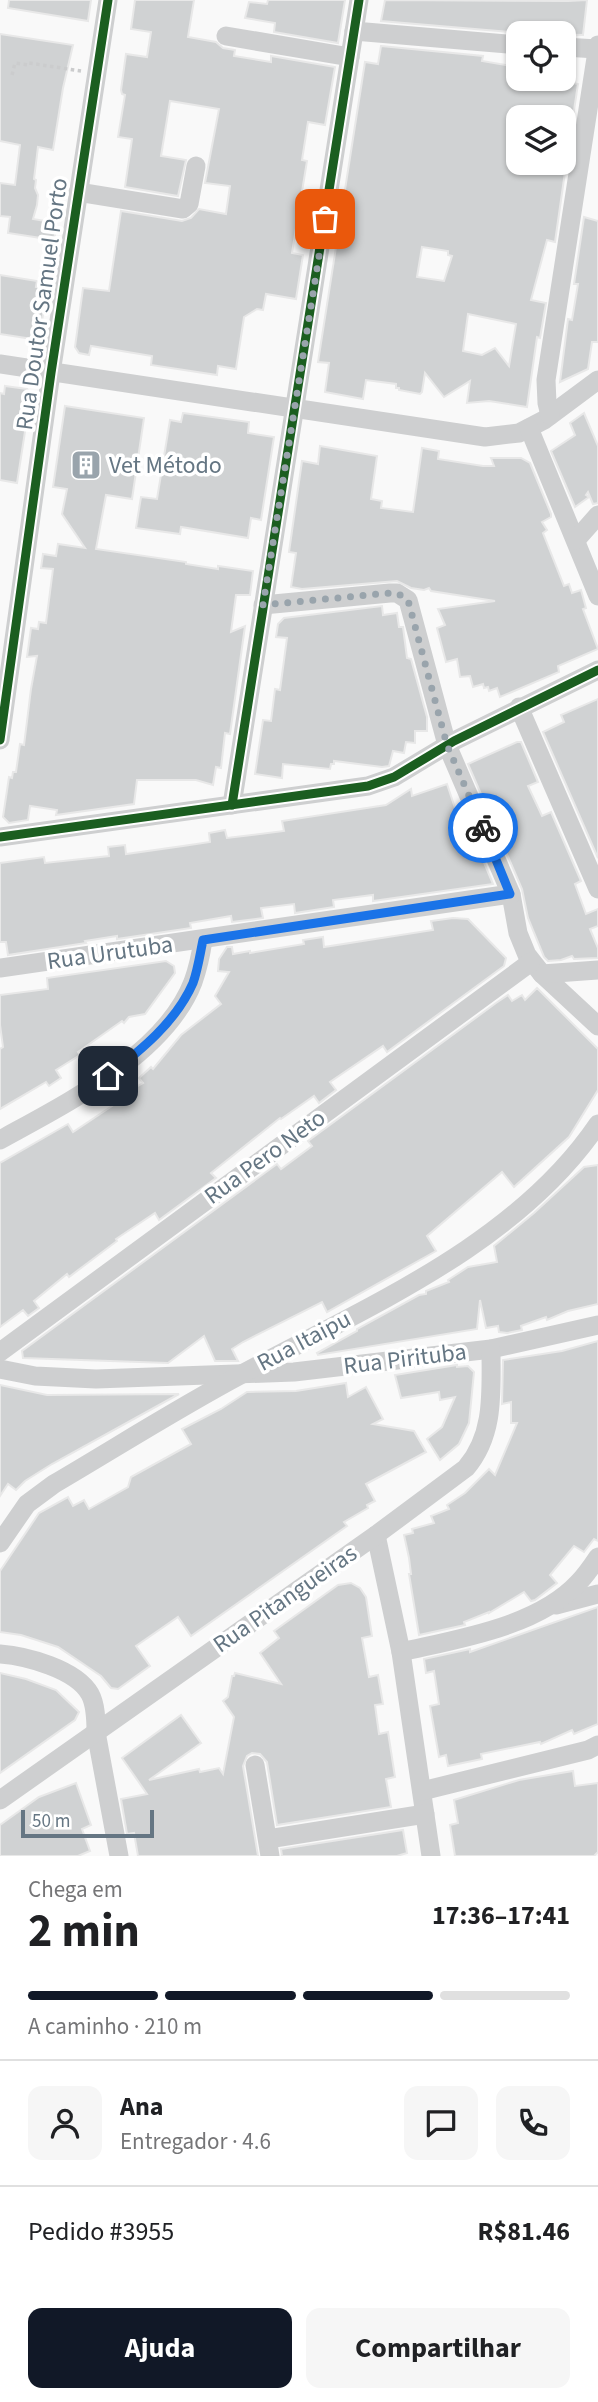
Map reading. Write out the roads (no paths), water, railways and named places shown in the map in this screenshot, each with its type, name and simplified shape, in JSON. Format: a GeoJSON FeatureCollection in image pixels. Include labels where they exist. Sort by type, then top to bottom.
{"type":"FeatureCollection","features":[{"type":"Feature","properties":{"kind":"street","name":"Rua Doutor Samuel Porto"},"geometry":{"type":"LineString","coordinates":[[0,740],[51,373],[108,0]]}},
{"type":"Feature","properties":{"kind":"street"},"geometry":{"type":"LineString","coordinates":[[232,805],[359,0]]}},
{"type":"Feature","properties":{"kind":"street"},"geometry":{"type":"LineString","coordinates":[[354,31],[506,44]]}},
{"type":"Feature","properties":{"kind":"street"},"geometry":{"type":"LineString","coordinates":[[226,36],[350,57]]}},
{"type":"Feature","properties":{"kind":"street"},"geometry":{"type":"LineString","coordinates":[[550,415],[546,380],[598,47],[576,47]]}},
{"type":"Feature","properties":{"kind":"street"},"geometry":{"type":"LineString","coordinates":[[78,192],[183,209],[189,204],[195,166]]}},
{"type":"Feature","properties":{"kind":"street"},"geometry":{"type":"LineString","coordinates":[[0,364],[485,437],[519,433],[550,415],[598,380]]}},
{"type":"Feature","properties":{"kind":"street"},"geometry":{"type":"LineString","coordinates":[[528,428],[598,596]]}},
{"type":"Feature","properties":{"kind":"street"},"geometry":{"type":"LineString","coordinates":[[576,540],[598,515]]}},
{"type":"Feature","properties":{"kind":"street"},"geometry":{"type":"LineString","coordinates":[[263,605],[382,593],[403,595],[411,606],[422,657],[447,745],[510,894],[518,933],[536,968],[598,1026]]}},
{"type":"Feature","properties":{"kind":"street"},"geometry":{"type":"LineString","coordinates":[[0,837],[383,782],[447,745],[598,670]]}},
{"type":"Feature","properties":{"kind":"street"},"geometry":{"type":"LineString","coordinates":[[519,708],[598,889]]}},
{"type":"Feature","properties":{"kind":"street","name":"Rua Urutuba"},"geometry":{"type":"LineString","coordinates":[[0,968],[510,894]]}},
{"type":"Feature","properties":{"kind":"street"},"geometry":{"type":"LineString","coordinates":[[0,1140],[108,1076],[143,1049],[178,1008],[193,983],[203,940]]}},
{"type":"Feature","properties":{"kind":"street"},"geometry":{"type":"LineString","coordinates":[[536,968],[598,970]]}},
{"type":"Feature","properties":{"kind":"street","name":"Rua Pero Neto"},"geometry":{"type":"LineString","coordinates":[[0,1352],[536,968]]}},
{"type":"Feature","properties":{"kind":"street","name":"Rua Itaipu"},"geometry":{"type":"LineString","coordinates":[[0,1543],[17,1517],[38,1495],[239,1376],[400,1291],[452,1258],[541,1190],[598,1124]]}},
{"type":"Feature","properties":{"kind":"street","name":"Rua Pirituba"},"geometry":{"type":"LineString","coordinates":[[0,1369],[35,1376],[74,1379],[239,1376],[295,1372],[491,1349],[598,1325]]}},
{"type":"Feature","properties":{"kind":"street","name":"Rua Pitangueiras"},"geometry":{"type":"LineString","coordinates":[[0,1800],[454,1477],[476,1456],[488,1424],[492,1399],[491,1349]]}},
{"type":"Feature","properties":{"kind":"street"},"geometry":{"type":"LineString","coordinates":[[376,1535],[401,1652],[432,1856]]}},
{"type":"Feature","properties":{"kind":"street"},"geometry":{"type":"LineString","coordinates":[[401,1652],[508,1626],[544,1608],[577,1584],[598,1557]]}},
{"type":"Feature","properties":{"kind":"street"},"geometry":{"type":"LineString","coordinates":[[544,1608],[598,1594]]}},
{"type":"Feature","properties":{"kind":"street"},"geometry":{"type":"LineString","coordinates":[[0,1654],[34,1660],[59,1669],[90,1693],[96,1712],[96,1732],[119,1856]]}},
{"type":"Feature","properties":{"kind":"street"},"geometry":{"type":"LineString","coordinates":[[422,1791],[595,1748]]}},
{"type":"Feature","properties":{"kind":"street"},"geometry":{"type":"LineString","coordinates":[[255,1765],[269,1848],[425,1814]]}},
{"type":"Feature","properties":{"kind":"place","name":"Vet Método"},"geometry":{"type":"Point","coordinates":[86,465]}}]}
